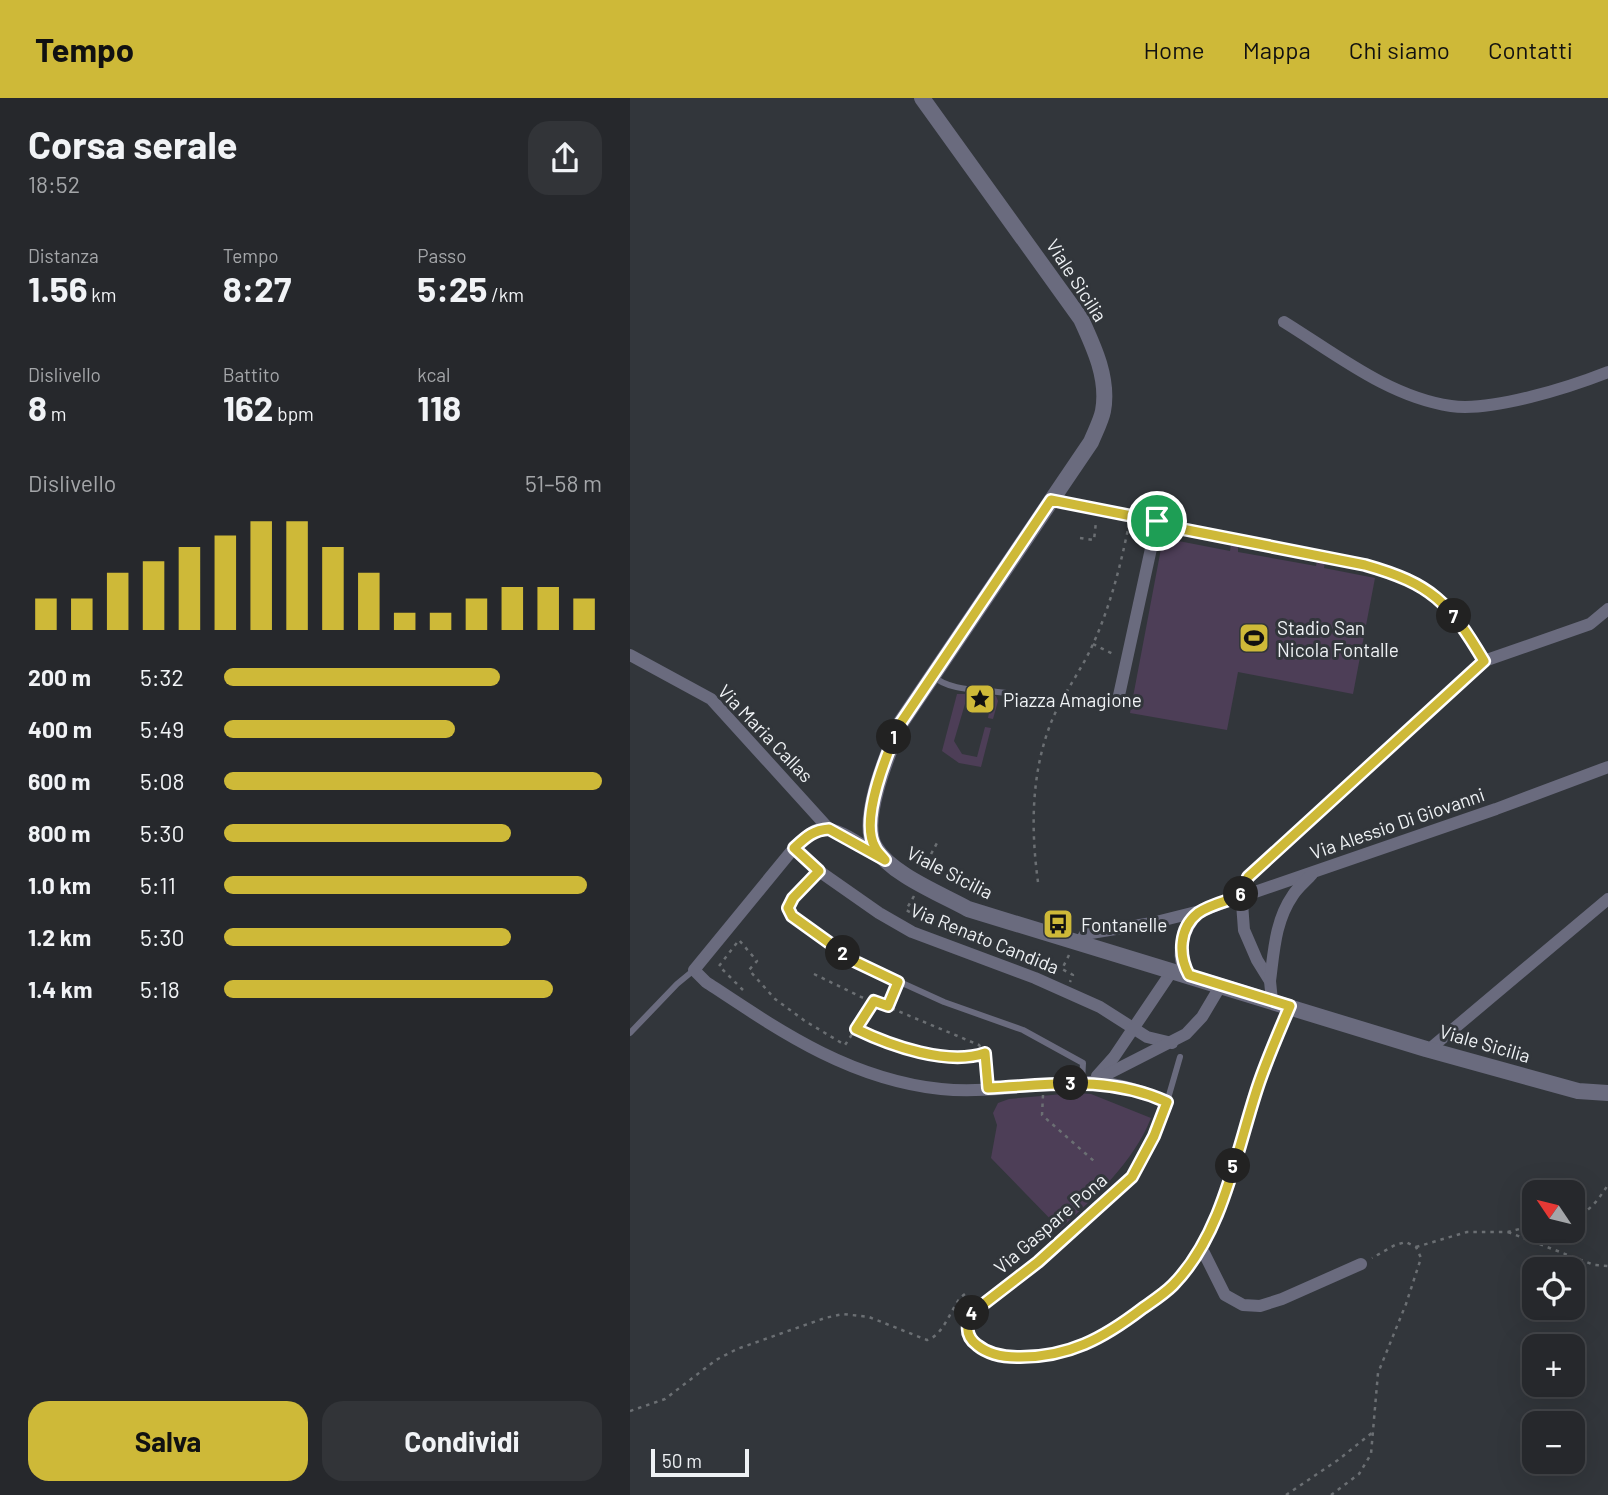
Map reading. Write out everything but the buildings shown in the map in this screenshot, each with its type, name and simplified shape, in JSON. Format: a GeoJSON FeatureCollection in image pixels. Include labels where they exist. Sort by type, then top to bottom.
{"type":"FeatureCollection","features":[{"type":"Feature","properties":{"kind":"street","name":"Viale Sicilia"},"geometry":{"type":"LineString","coordinates":[[922,98],[1081,319],[1096,352],[1103,383],[1103,410],[1091,442],[900,724],[884,763],[875,797],[870,828],[874,846],[885,860],[968,909],[1426,1049],[1578,1091],[1608,1093]]}},
{"type":"Feature","properties":{"kind":"street"},"geometry":{"type":"LineString","coordinates":[[1284,321],[1388,386],[1453,407],[1501,403],[1608,372]]}},
{"type":"Feature","properties":{"kind":"street"},"geometry":{"type":"LineString","coordinates":[[1051,500],[1365,565],[1409,579],[1439,599],[1467,632],[1484,661]]}},
{"type":"Feature","properties":{"kind":"street"},"geometry":{"type":"LineString","coordinates":[[1118,700],[1157,521]]}},
{"type":"Feature","properties":{"kind":"street"},"geometry":{"type":"LineString","coordinates":[[1270,981],[1244,930],[1241,899],[1248,877],[1484,661],[1590,624],[1608,609]]}},
{"type":"Feature","properties":{"kind":"street","name":"Via Maria Callas"},"geometry":{"type":"LineString","coordinates":[[630,655],[711,699],[829,829],[885,860]]}},
{"type":"Feature","properties":{"kind":"street","name":"Via Alessio Di Giovanni"},"geometry":{"type":"LineString","coordinates":[[1077,943],[1085,934],[1153,923],[1241,899],[1608,767]]}},
{"type":"Feature","properties":{"kind":"street"},"geometry":{"type":"LineString","coordinates":[[829,829],[808,834],[794,848],[694,970],[706,982],[794,1040],[830,1058],[913,1084],[943,1089],[1086,1083],[1149,1094],[1167,1102]]}},
{"type":"Feature","properties":{"kind":"street","name":"Via Renato Candida"},"geometry":{"type":"LineString","coordinates":[[794,848],[819,871],[879,913],[912,932],[1066,991],[1100,1007],[1147,1037],[1172,1043]]}},
{"type":"Feature","properties":{"kind":"street"},"geometry":{"type":"LineString","coordinates":[[1272,1000],[1270,981],[1275,937],[1282,914],[1294,894],[1313,872]]}},
{"type":"Feature","properties":{"kind":"street"},"geometry":{"type":"LineString","coordinates":[[1426,1049],[1432,1047],[1608,899]]}},
{"type":"Feature","properties":{"kind":"street"},"geometry":{"type":"LineString","coordinates":[[1195,978],[1189,975],[1185,968],[1181,944],[1187,926],[1200,911]]}},
{"type":"Feature","properties":{"kind":"street"},"geometry":{"type":"LineString","coordinates":[[1086,1083],[1114,1056],[1172,971]]}},
{"type":"Feature","properties":{"kind":"street"},"geometry":{"type":"LineString","coordinates":[[1086,1083],[1186,1034],[1202,1017],[1220,985]]}},
{"type":"Feature","properties":{"kind":"street","name":"Via Gaspare Pona"},"geometry":{"type":"LineString","coordinates":[[1167,1102],[1154,1136],[1132,1177],[1038,1262],[972,1313],[967,1323],[968,1335],[983,1350],[1003,1357],[1061,1354],[1092,1342],[1130,1318],[1172,1286],[1199,1250],[1222,1199],[1259,1082],[1290,1006]]}},
{"type":"Feature","properties":{"kind":"street"},"geometry":{"type":"LineString","coordinates":[[1199,1250],[1204,1253],[1226,1295],[1243,1305],[1260,1306],[1282,1299],[1361,1264]]}},
{"type":"Feature","properties":{"kind":"lane"},"geometry":{"type":"LineString","coordinates":[[932,675],[941,683],[953,687],[1006,693]]}},
{"type":"Feature","properties":{"kind":"lane"},"geometry":{"type":"LineString","coordinates":[[819,871],[793,898],[788,908],[792,916],[856,962],[944,1002],[1023,1030],[1072,1056],[1083,1063],[1086,1083]]}},
{"type":"Feature","properties":{"kind":"lane"},"geometry":{"type":"LineString","coordinates":[[630,1033],[694,970]]}},
{"type":"Feature","properties":{"kind":"lane"},"geometry":{"type":"LineString","coordinates":[[1167,1102],[1180,1057]]}},
{"type":"Feature","properties":{"kind":"path"},"geometry":{"type":"LineString","coordinates":[[1080,538],[1094,540],[1096,522]]}},
{"type":"Feature","properties":{"kind":"path"},"geometry":{"type":"LineString","coordinates":[[1038,882],[1032,841],[1035,786],[1045,742],[1060,701],[1093,644],[1117,580],[1128,527],[1124,526]]}},
{"type":"Feature","properties":{"kind":"path"},"geometry":{"type":"LineString","coordinates":[[1093,644],[1114,655],[1127,657]]}},
{"type":"Feature","properties":{"kind":"path"},"geometry":{"type":"LineString","coordinates":[[912,932],[919,918],[906,910],[937,843]]}},
{"type":"Feature","properties":{"kind":"path"},"geometry":{"type":"LineString","coordinates":[[750,996],[719,966],[740,940],[757,961],[748,970],[775,999],[845,1045],[874,1001]]}},
{"type":"Feature","properties":{"kind":"path"},"geometry":{"type":"LineString","coordinates":[[1066,991],[1073,975],[1062,969],[1077,943]]}},
{"type":"Feature","properties":{"kind":"path"},"geometry":{"type":"LineString","coordinates":[[814,974],[860,998],[888,1006],[979,1045],[985,1053],[988,1088]]}},
{"type":"Feature","properties":{"kind":"path"},"geometry":{"type":"LineString","coordinates":[[888,1006],[898,982]]}},
{"type":"Feature","properties":{"kind":"path"},"geometry":{"type":"LineString","coordinates":[[856,1029],[920,1052],[960,1058],[971,1058],[985,1053]]}},
{"type":"Feature","properties":{"kind":"path"},"geometry":{"type":"LineString","coordinates":[[1042,1085],[1042,1115],[1095,1162]]}},
{"type":"Feature","properties":{"kind":"path"},"geometry":{"type":"LineString","coordinates":[[1586,1212],[1608,1185]]}},
{"type":"Feature","properties":{"kind":"path"},"geometry":{"type":"LineString","coordinates":[[1416,1247],[1467,1232],[1508,1232],[1522,1228]]}},
{"type":"Feature","properties":{"kind":"path"},"geometry":{"type":"LineString","coordinates":[[1508,1232],[1594,1265],[1608,1266]]}},
{"type":"Feature","properties":{"kind":"path"},"geometry":{"type":"LineString","coordinates":[[1331,1495],[1359,1474],[1371,1454],[1378,1373],[1421,1258],[1416,1247],[1406,1242],[1395,1245],[1361,1264]]}},
{"type":"Feature","properties":{"kind":"path"},"geometry":{"type":"LineString","coordinates":[[630,1411],[665,1399],[716,1360],[737,1349],[825,1318],[844,1314],[869,1317],[927,1340],[933,1338],[961,1297],[965,1294],[972,1297]]}},
{"type":"Feature","properties":{"kind":"path"},"geometry":{"type":"LineString","coordinates":[[1286,1495],[1338,1460],[1373,1432]]}},
{"type":"Feature","properties":{"kind":"shaded area","name":"Stadio San Nicola Fontalle"},"geometry":{"type":"Polygon","coordinates":[[[1163,538],[1230,551],[1231,544],[1238,545],[1238,552],[1316,566],[1317,560],[1325,561],[1324,568],[1375,578],[1353,694],[1238,672],[1227,730],[1130,713],[1163,538]]]}},
{"type":"Feature","properties":{"kind":"shaded area"},"geometry":{"type":"Polygon","coordinates":[[[957,694],[991,694],[996,696],[998,701],[993,719],[988,718],[990,708],[986,704],[965,704],[954,741],[962,754],[977,757],[985,727],[991,728],[981,767],[959,763],[942,751],[957,694]]]}},
{"type":"Feature","properties":{"kind":"shaded area"},"geometry":{"type":"Polygon","coordinates":[[[1091,1094],[1151,1118],[1124,1164],[1060,1229],[991,1158],[997,1125],[993,1113],[998,1103],[1009,1099],[1091,1094]]]}},
{"type":"Feature","properties":{"kind":"place","name":"Stadio San Nicola Fontalle"},"geometry":{"type":"Point","coordinates":[1254,638]}},
{"type":"Feature","properties":{"kind":"place","name":"Piazza Amagione"},"geometry":{"type":"Point","coordinates":[980,699]}},
{"type":"Feature","properties":{"kind":"place","name":"Fontanelle"},"geometry":{"type":"Point","coordinates":[1058,924]}},
{"type":"Feature","properties":{"kind":"route"},"geometry":{"type":"LineString","coordinates":[[1051,500],[1157,521],[1182,529],[1365,565],[1409,579],[1439,599],[1467,632],[1484,661],[1248,877],[1240,896],[1200,911],[1187,926],[1181,952],[1189,975],[1290,1006],[1259,1082],[1222,1199],[1192,1261],[1172,1286],[1130,1318],[1092,1342],[1061,1354],[1003,1357],[983,1350],[968,1335],[967,1323],[972,1313],[1038,1262],[1132,1177],[1154,1136],[1167,1102],[1124,1087],[1091,1082],[988,1088],[985,1053],[971,1058],[960,1058],[920,1052],[856,1029],[874,1001],[888,1006],[898,982],[856,962],[792,916],[788,908],[793,898],[819,871],[794,848],[808,834],[829,829],[885,860],[874,846],[870,828],[884,763],[900,724],[1051,500]]}}]}
